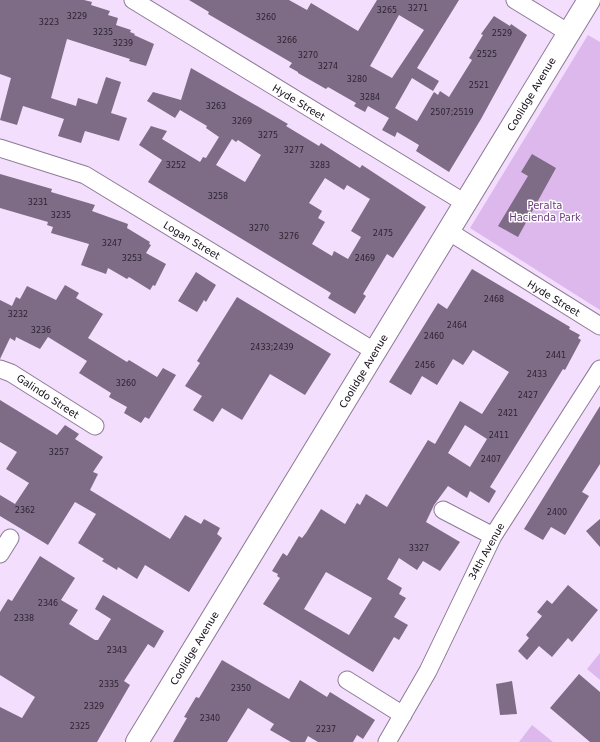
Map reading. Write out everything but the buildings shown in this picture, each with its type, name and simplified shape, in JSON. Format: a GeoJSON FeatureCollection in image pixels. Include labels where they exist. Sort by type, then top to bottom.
{"type":"FeatureCollection","features":[{"type":"Feature","properties":{"kind":"street","name":"Hyde Street"},"geometry":{"type":"LineString","coordinates":[[133,0],[465,203]]}},
{"type":"Feature","properties":{"kind":"street"},"geometry":{"type":"LineString","coordinates":[[515,0],[569,33]]}},
{"type":"Feature","properties":{"kind":"street","name":"Coolidge Avenue"},"geometry":{"type":"LineString","coordinates":[[137,742],[589,0]]}},
{"type":"Feature","properties":{"kind":"street","name":"Logan Street"},"geometry":{"type":"LineString","coordinates":[[0,148],[85,175],[374,351]]}},
{"type":"Feature","properties":{"kind":"street","name":"Hyde Street"},"geometry":{"type":"LineString","coordinates":[[448,231],[600,326]]}},
{"type":"Feature","properties":{"kind":"street","name":"Galindo Street"},"geometry":{"type":"LineString","coordinates":[[0,369],[11,373],[95,426]]}},
{"type":"Feature","properties":{"kind":"street","name":"34th Avenue"},"geometry":{"type":"LineString","coordinates":[[387,742],[428,670],[493,536],[595,387],[600,369]]}},
{"type":"Feature","properties":{"kind":"street"},"geometry":{"type":"LineString","coordinates":[[443,510],[493,536]]}},
{"type":"Feature","properties":{"kind":"street"},"geometry":{"type":"LineString","coordinates":[[0,554],[10,538]]}},
{"type":"Feature","properties":{"kind":"street"},"geometry":{"type":"LineString","coordinates":[[347,680],[403,715]]}},
{"type":"Feature","properties":{"kind":"green space","name":"Peralta Hacienda Park"},"geometry":{"type":"Polygon","coordinates":[[[588,35],[600,42],[600,310],[470,228],[588,35]]]}},
{"type":"Feature","properties":{"kind":"green space"},"geometry":{"type":"Polygon","coordinates":[[[600,653],[600,680],[587,669],[600,653]]]}},
{"type":"Feature","properties":{"kind":"green space"},"geometry":{"type":"Polygon","coordinates":[[[532,725],[553,742],[519,742],[532,725]]]}}]}
